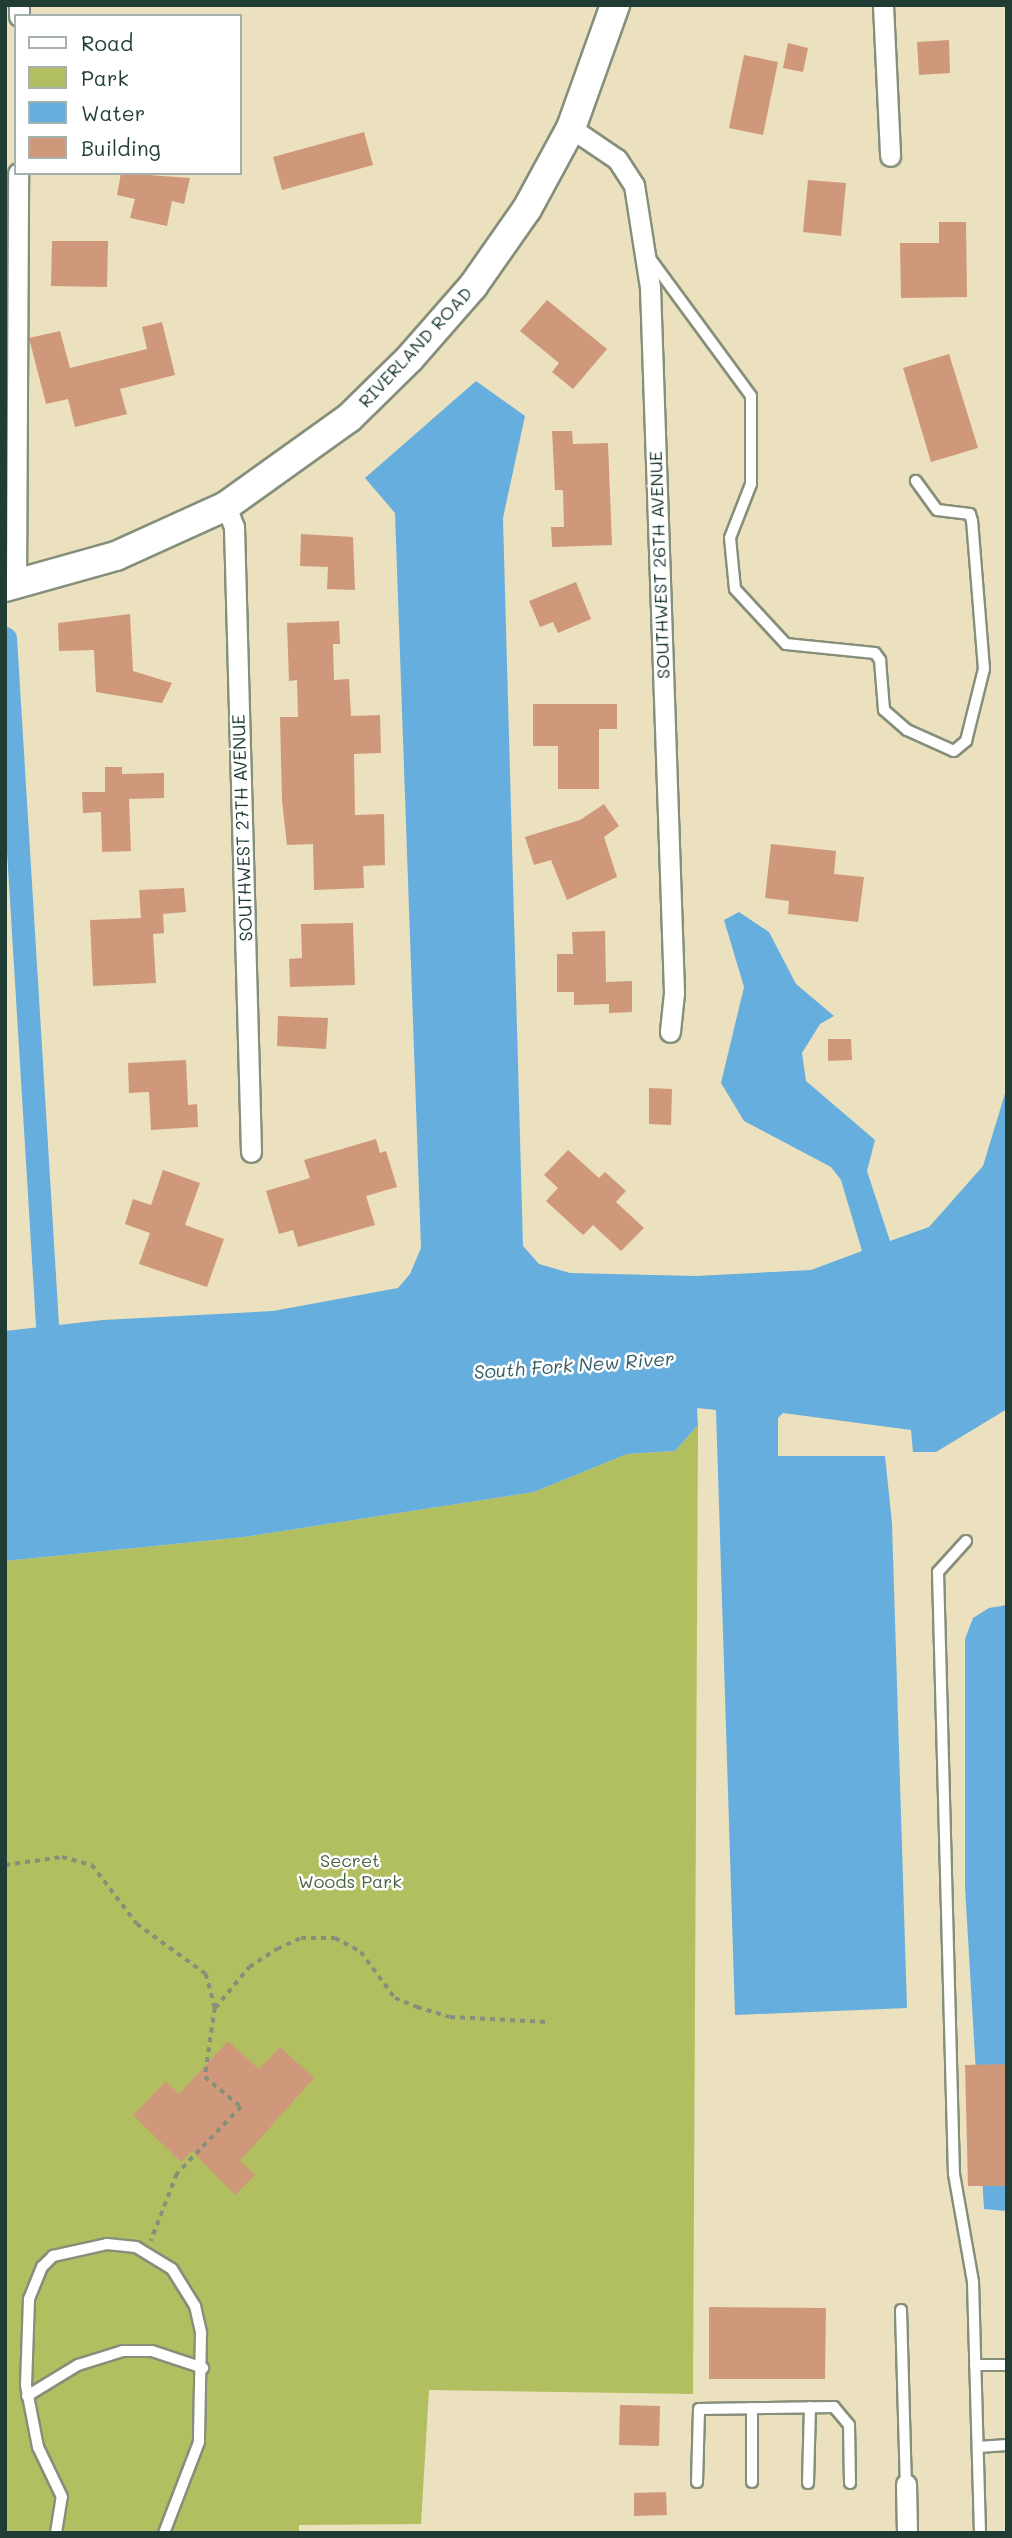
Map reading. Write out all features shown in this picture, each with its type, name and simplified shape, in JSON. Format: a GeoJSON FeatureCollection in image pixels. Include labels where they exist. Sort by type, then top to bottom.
{"type":"FeatureCollection","features":[{"type":"Feature","properties":{"kind":"street","name":"RIVERLAND ROAD"},"geometry":{"type":"LineString","coordinates":[[10,586],[116,556],[226,506],[349,418],[410,358],[473,286],[527,209],[571,128],[615,5]]}},
{"type":"Feature","properties":{"kind":"street"},"geometry":{"type":"LineString","coordinates":[[884,5],[890,156]]}},
{"type":"Feature","properties":{"kind":"street","name":"SOUTHWEST 26TH AVENUE"},"geometry":{"type":"LineString","coordinates":[[571,128],[617,159],[628,177],[650,287],[673,979],[670,1032]]}},
{"type":"Feature","properties":{"kind":"street"},"geometry":{"type":"LineString","coordinates":[[10,586],[18,175]]}},
{"type":"Feature","properties":{"kind":"street","name":"SOUTHWEST 27TH AVENUE"},"geometry":{"type":"LineString","coordinates":[[226,506],[234,527],[251,1152]]}},
{"type":"Feature","properties":{"kind":"street"},"geometry":{"type":"LineString","coordinates":[[906,2484],[907,2533]]}},
{"type":"Feature","properties":{"kind":"lane"},"geometry":{"type":"LineString","coordinates":[[644,251],[751,396],[751,484],[730,538],[735,589],[786,644],[874,653],[880,660],[884,710],[907,730],[954,751],[966,741],[984,669],[972,521],[970,514],[937,510],[916,481]]}},
{"type":"Feature","properties":{"kind":"lane"},"geometry":{"type":"LineString","coordinates":[[966,1541],[938,1572],[954,2174],[973,2281],[980,2533]]}},
{"type":"Feature","properties":{"kind":"lane"},"geometry":{"type":"LineString","coordinates":[[56,2533],[62,2497],[38,2447],[27,2396],[26,2322],[33,2284],[42,2267],[53,2256],[74,2249],[107,2245],[147,2252],[172,2269],[195,2306],[203,2368],[199,2442],[164,2533]]}},
{"type":"Feature","properties":{"kind":"lane"},"geometry":{"type":"LineString","coordinates":[[901,2310],[906,2484]]}},
{"type":"Feature","properties":{"kind":"lane"},"geometry":{"type":"LineString","coordinates":[[27,2396],[78,2365],[123,2351],[152,2351],[203,2368]]}},
{"type":"Feature","properties":{"kind":"lane"},"geometry":{"type":"LineString","coordinates":[[975,2365],[1007,2365]]}},
{"type":"Feature","properties":{"kind":"lane"},"geometry":{"type":"LineString","coordinates":[[808,2483],[810,2407]]}},
{"type":"Feature","properties":{"kind":"lane"},"geometry":{"type":"LineString","coordinates":[[697,2482],[699,2409],[834,2407],[849,2425],[850,2483]]}},
{"type":"Feature","properties":{"kind":"lane"},"geometry":{"type":"LineString","coordinates":[[752,2408],[752,2483]]}},
{"type":"Feature","properties":{"kind":"lane"},"geometry":{"type":"LineString","coordinates":[[978,2446],[1007,2445]]}},
{"type":"Feature","properties":{"kind":"path"},"geometry":{"type":"LineString","coordinates":[[5,1864],[62,1857],[92,1865],[137,1924],[186,1964],[206,1974],[215,2008],[205,2077],[241,2107],[177,2174],[147,2252]]}},
{"type":"Feature","properties":{"kind":"path"},"geometry":{"type":"LineString","coordinates":[[215,2008],[249,1967],[277,1949],[301,1938],[335,1938],[361,1952],[396,1998],[417,2007],[450,2017],[549,2022]]}},
{"type":"Feature","properties":{"kind":"green space","name":"Secret Woods Park"},"geometry":{"type":"Polygon","coordinates":[[[698,1425],[693,2394],[429,2390],[421,2524],[299,2525],[299,2533],[5,2533],[5,1561],[244,1537],[534,1492],[627,1454],[675,1451],[698,1425]]]}},
{"type":"Feature","properties":{"kind":"water","name":"South Fork New River"},"geometry":{"type":"Polygon","coordinates":[[[476,381],[525,416],[503,518],[523,1246],[539,1264],[570,1273],[696,1276],[811,1270],[862,1251],[841,1180],[831,1167],[744,1121],[721,1083],[744,987],[724,920],[739,912],[769,932],[796,984],[834,1016],[820,1024],[802,1053],[806,1081],[875,1140],[867,1171],[890,1241],[929,1227],[983,1166],[1007,1087],[1007,1409],[936,1452],[913,1452],[911,1430],[783,1413],[778,1418],[778,1456],[885,1456],[892,1523],[907,2008],[735,2015],[716,1410],[697,1408],[698,1425],[675,1451],[627,1454],[534,1492],[244,1537],[5,1561],[5,1331],[103,1320],[273,1311],[398,1288],[410,1274],[421,1248],[395,513],[365,478],[476,381]]]}},
{"type":"Feature","properties":{"kind":"water"},"geometry":{"type":"Polygon","coordinates":[[[1007,1605],[1007,2211],[984,2209],[965,1887],[965,1639],[973,1618],[989,1608],[1007,1605]]]}},
{"type":"Feature","properties":{"kind":"building"},"geometry":{"type":"Polygon","coordinates":[[[949,40],[950,73],[919,75],[917,42],[949,40]]]}},
{"type":"Feature","properties":{"kind":"building"},"geometry":{"type":"Polygon","coordinates":[[[788,43],[808,48],[803,72],[783,68],[788,43]]]}},
{"type":"Feature","properties":{"kind":"building"},"geometry":{"type":"Polygon","coordinates":[[[744,55],[778,62],[763,135],[729,128],[744,55]]]}},
{"type":"Feature","properties":{"kind":"building"},"geometry":{"type":"Polygon","coordinates":[[[364,132],[373,165],[282,190],[273,157],[364,132]]]}},
{"type":"Feature","properties":{"kind":"building"},"geometry":{"type":"Polygon","coordinates":[[[121,175],[190,178],[184,204],[172,201],[167,226],[130,218],[135,199],[117,195],[121,175]]]}},
{"type":"Feature","properties":{"kind":"building"},"geometry":{"type":"Polygon","coordinates":[[[808,180],[846,183],[841,236],[803,232],[808,180]]]}},
{"type":"Feature","properties":{"kind":"building"},"geometry":{"type":"Polygon","coordinates":[[[939,222],[966,222],[967,297],[901,298],[900,243],[939,243],[939,222]]]}},
{"type":"Feature","properties":{"kind":"building"},"geometry":{"type":"Polygon","coordinates":[[[52,241],[108,241],[107,287],[51,286],[52,241]]]}},
{"type":"Feature","properties":{"kind":"building"},"geometry":{"type":"Polygon","coordinates":[[[547,300],[607,349],[573,389],[552,372],[559,363],[520,331],[547,300]]]}},
{"type":"Feature","properties":{"kind":"building"},"geometry":{"type":"Polygon","coordinates":[[[162,322],[175,375],[120,389],[127,414],[75,427],[68,399],[46,404],[29,338],[60,331],[70,368],[147,349],[142,327],[162,322]]]}},
{"type":"Feature","properties":{"kind":"building"},"geometry":{"type":"Polygon","coordinates":[[[949,354],[978,448],[931,462],[903,368],[949,354]]]}},
{"type":"Feature","properties":{"kind":"building"},"geometry":{"type":"Polygon","coordinates":[[[552,431],[572,431],[573,444],[608,443],[612,545],[552,547],[551,527],[564,527],[563,490],[555,490],[552,431]]]}},
{"type":"Feature","properties":{"kind":"building"},"geometry":{"type":"Polygon","coordinates":[[[301,534],[353,537],[355,590],[327,589],[328,567],[300,566],[301,534]]]}},
{"type":"Feature","properties":{"kind":"building"},"geometry":{"type":"Polygon","coordinates":[[[576,582],[591,619],[558,633],[553,622],[540,627],[529,601],[576,582]]]}},
{"type":"Feature","properties":{"kind":"building"},"geometry":{"type":"Polygon","coordinates":[[[130,614],[133,671],[172,683],[162,703],[96,692],[94,650],[59,651],[58,623],[130,614]]]}},
{"type":"Feature","properties":{"kind":"building"},"geometry":{"type":"Polygon","coordinates":[[[339,621],[340,644],[333,644],[334,680],[349,679],[351,716],[380,715],[381,753],[354,754],[355,815],[384,814],[385,865],[363,866],[364,888],[314,890],[313,844],[287,845],[282,801],[280,717],[298,717],[297,680],[289,681],[287,623],[339,621]]]}},
{"type":"Feature","properties":{"kind":"building"},"geometry":{"type":"Polygon","coordinates":[[[533,704],[617,704],[617,729],[599,729],[599,789],[558,789],[558,746],[533,746],[533,704]]]}},
{"type":"Feature","properties":{"kind":"building"},"geometry":{"type":"Polygon","coordinates":[[[105,767],[122,767],[122,774],[164,773],[164,798],[129,799],[131,851],[102,852],[101,812],[83,813],[82,792],[105,792],[105,767]]]}},
{"type":"Feature","properties":{"kind":"building"},"geometry":{"type":"Polygon","coordinates":[[[604,804],[619,826],[604,837],[617,877],[567,900],[551,860],[534,865],[525,837],[580,820],[604,804]]]}},
{"type":"Feature","properties":{"kind":"building"},"geometry":{"type":"Polygon","coordinates":[[[771,844],[836,851],[834,874],[864,877],[858,922],[788,914],[789,901],[765,898],[771,844]]]}},
{"type":"Feature","properties":{"kind":"building"},"geometry":{"type":"Polygon","coordinates":[[[184,888],[186,912],[163,914],[164,933],[153,934],[156,983],[93,986],[90,920],[141,918],[139,890],[184,888]]]}},
{"type":"Feature","properties":{"kind":"building"},"geometry":{"type":"Polygon","coordinates":[[[353,923],[355,985],[290,987],[289,959],[302,958],[301,924],[353,923]]]}},
{"type":"Feature","properties":{"kind":"building"},"geometry":{"type":"Polygon","coordinates":[[[605,931],[606,982],[632,981],[632,1012],[609,1013],[609,1004],[574,1005],[574,992],[557,992],[557,954],[573,954],[572,932],[605,931]]]}},
{"type":"Feature","properties":{"kind":"building"},"geometry":{"type":"Polygon","coordinates":[[[278,1016],[328,1018],[326,1049],[277,1046],[278,1016]]]}},
{"type":"Feature","properties":{"kind":"building"},"geometry":{"type":"Polygon","coordinates":[[[828,1039],[851,1039],[852,1060],[828,1061],[828,1039]]]}},
{"type":"Feature","properties":{"kind":"building"},"geometry":{"type":"Polygon","coordinates":[[[186,1060],[188,1105],[197,1104],[198,1127],[151,1130],[149,1092],[129,1093],[128,1063],[186,1060]]]}},
{"type":"Feature","properties":{"kind":"building"},"geometry":{"type":"Polygon","coordinates":[[[649,1088],[672,1089],[671,1125],[649,1124],[649,1088]]]}},
{"type":"Feature","properties":{"kind":"building"},"geometry":{"type":"Polygon","coordinates":[[[376,1139],[380,1153],[386,1151],[397,1187],[366,1196],[375,1225],[298,1247],[293,1230],[279,1234],[266,1191],[310,1178],[304,1160],[376,1139]]]}},
{"type":"Feature","properties":{"kind":"building"},"geometry":{"type":"Polygon","coordinates":[[[568,1150],[599,1178],[605,1172],[626,1191],[616,1202],[644,1228],[621,1251],[593,1225],[583,1235],[546,1201],[558,1188],[544,1175],[568,1150]]]}},
{"type":"Feature","properties":{"kind":"building"},"geometry":{"type":"Polygon","coordinates":[[[163,1170],[200,1183],[185,1225],[224,1239],[207,1287],[139,1264],[150,1233],[125,1224],[133,1199],[151,1205],[163,1170]]]}},
{"type":"Feature","properties":{"kind":"building"},"geometry":{"type":"Polygon","coordinates":[[[228,2041],[259,2069],[280,2047],[314,2078],[240,2161],[255,2175],[235,2195],[192,2151],[181,2162],[133,2115],[166,2081],[179,2094],[228,2041]]]}},
{"type":"Feature","properties":{"kind":"building"},"geometry":{"type":"Polygon","coordinates":[[[1007,2064],[1007,2186],[968,2186],[965,2065],[1007,2064]]]}},
{"type":"Feature","properties":{"kind":"building"},"geometry":{"type":"Polygon","coordinates":[[[709,2307],[826,2308],[825,2379],[709,2379],[709,2307]]]}},
{"type":"Feature","properties":{"kind":"building"},"geometry":{"type":"Polygon","coordinates":[[[620,2405],[660,2406],[659,2446],[619,2445],[620,2405]]]}},
{"type":"Feature","properties":{"kind":"building"},"geometry":{"type":"Polygon","coordinates":[[[666,2492],[667,2515],[634,2516],[634,2493],[666,2492]]]}},
{"type":"Feature","properties":{"kind":"waterway"},"geometry":{"type":"LineString","coordinates":[[5,638],[49,1358]]}}]}
